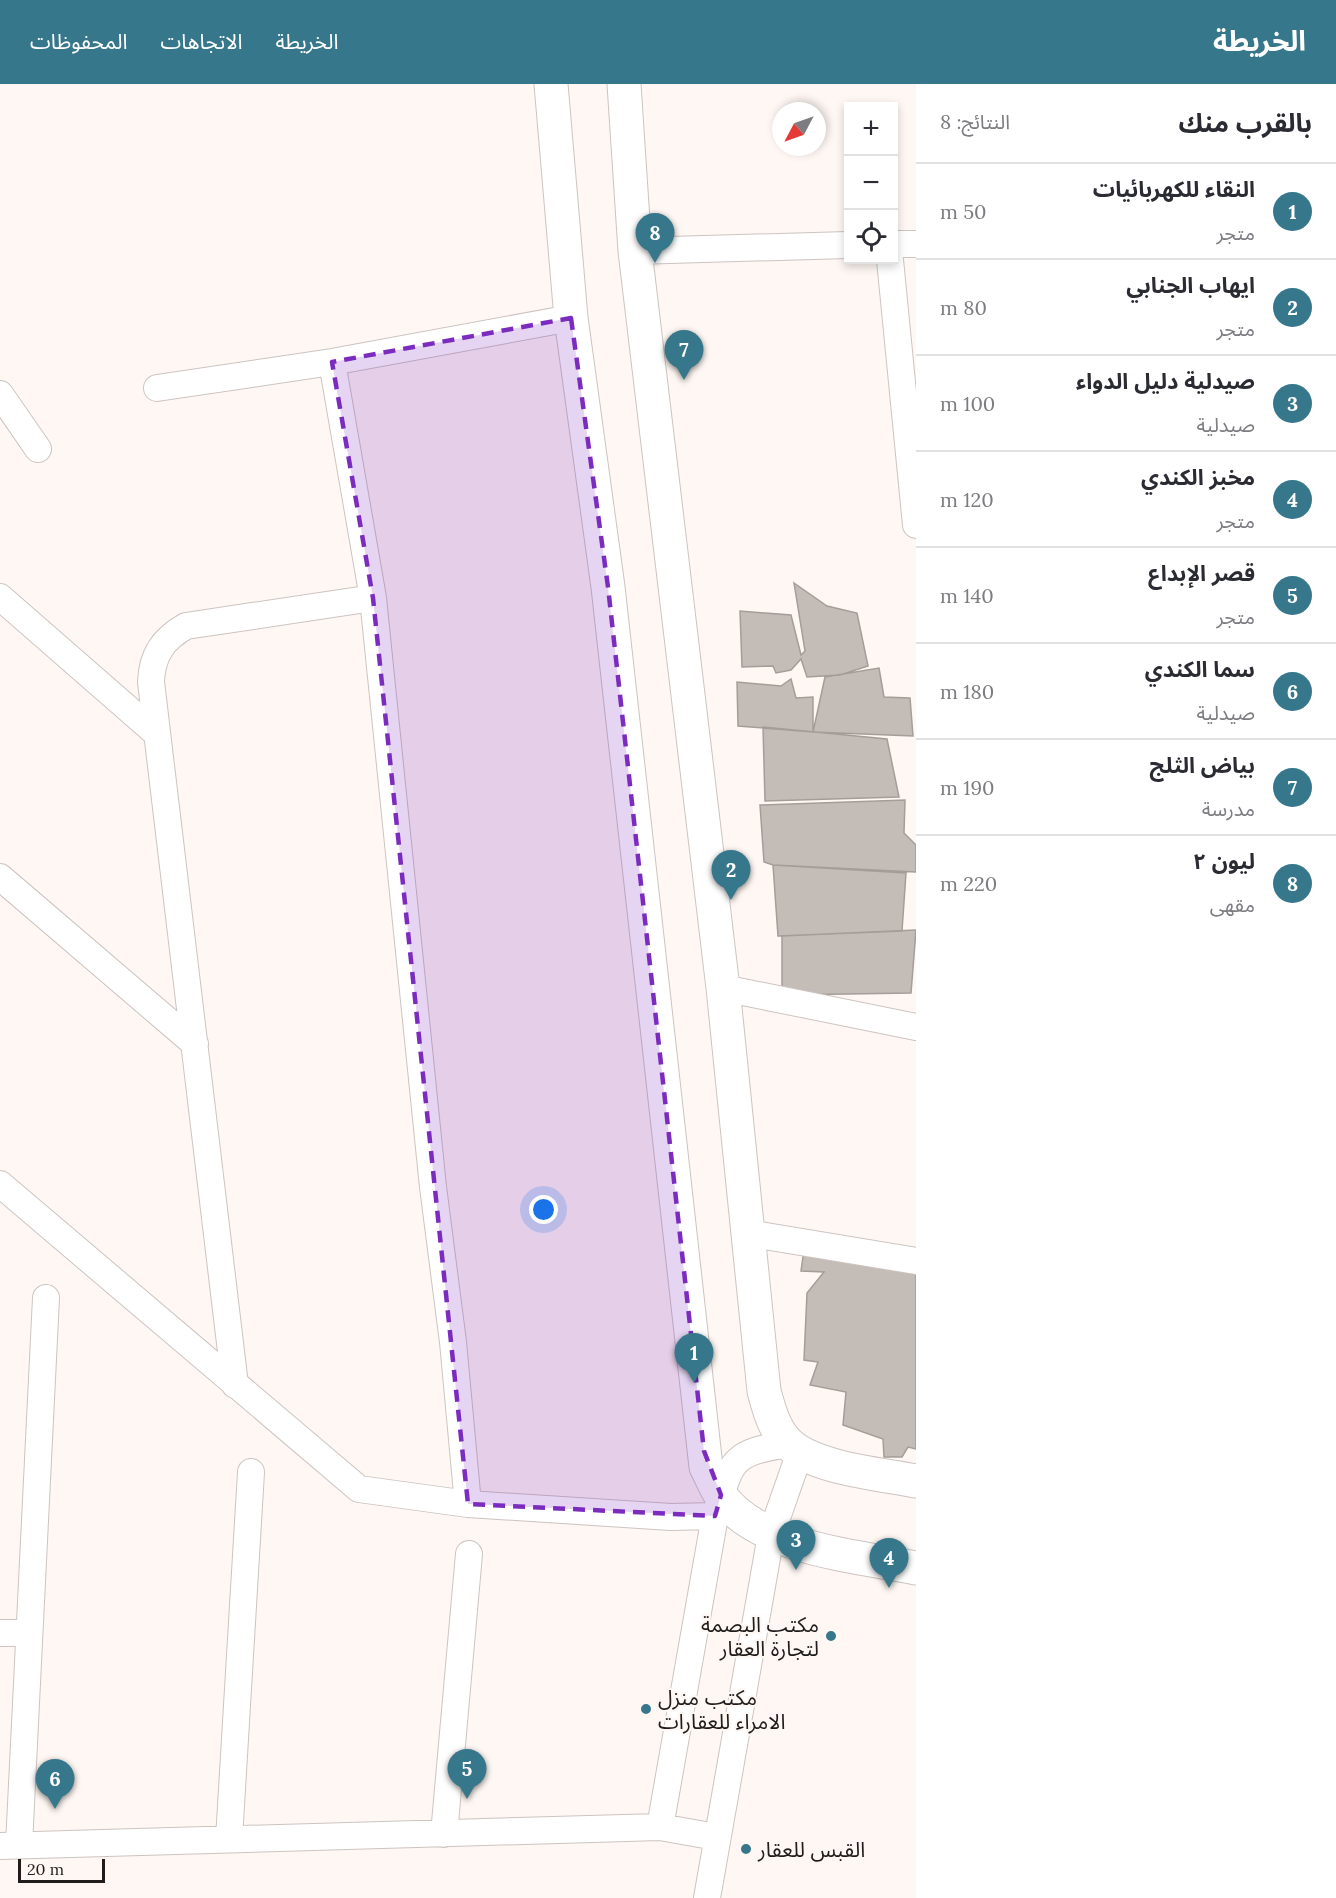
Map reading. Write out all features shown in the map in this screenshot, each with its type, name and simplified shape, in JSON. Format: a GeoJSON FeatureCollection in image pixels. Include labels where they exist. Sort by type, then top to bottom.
{"type":"FeatureCollection","features":[{"type":"Feature","properties":{"kind":"main road"},"geometry":{"type":"LineString","coordinates":[[551,84],[571,318],[608,586],[706,1467],[718,1506],[734,1510],[771,1535],[916,1568]]}},
{"type":"Feature","properties":{"kind":"main road"},"geometry":{"type":"LineString","coordinates":[[624,84],[635,251],[723,988],[764,1391],[770,1416],[794,1448],[827,1462],[916,1481]]}},
{"type":"Feature","properties":{"kind":"street"},"geometry":{"type":"LineString","coordinates":[[898,244],[916,244]]}},
{"type":"Feature","properties":{"kind":"street"},"geometry":{"type":"LineString","coordinates":[[635,251],[844,245]]}},
{"type":"Feature","properties":{"kind":"street"},"geometry":{"type":"LineString","coordinates":[[890,264],[916,525]]}},
{"type":"Feature","properties":{"kind":"street"},"geometry":{"type":"LineString","coordinates":[[157,388],[332,362],[571,318]]}},
{"type":"Feature","properties":{"kind":"street"},"geometry":{"type":"LineString","coordinates":[[332,362],[373,598],[433,1187],[453,1342],[468,1504]]}},
{"type":"Feature","properties":{"kind":"street"},"geometry":{"type":"LineString","coordinates":[[0,394],[38,449]]}},
{"type":"Feature","properties":{"kind":"street"},"geometry":{"type":"LineString","coordinates":[[0,597],[157,734]]}},
{"type":"Feature","properties":{"kind":"street"},"geometry":{"type":"LineString","coordinates":[[235,1385],[157,734],[152,669],[163,644],[173,634],[200,623],[373,598]]}},
{"type":"Feature","properties":{"kind":"street"},"geometry":{"type":"LineString","coordinates":[[0,877],[195,1044]]}},
{"type":"Feature","properties":{"kind":"street"},"geometry":{"type":"LineString","coordinates":[[723,988],[916,1027]]}},
{"type":"Feature","properties":{"kind":"street"},"geometry":{"type":"LineString","coordinates":[[0,1184],[359,1490],[468,1504],[671,1517],[718,1506]]}},
{"type":"Feature","properties":{"kind":"street"},"geometry":{"type":"LineString","coordinates":[[747,1233],[916,1261]]}},
{"type":"Feature","properties":{"kind":"street"},"geometry":{"type":"LineString","coordinates":[[46,1298],[29,1633],[9,1845],[660,1827],[716,1837]]}},
{"type":"Feature","properties":{"kind":"street"},"geometry":{"type":"LineString","coordinates":[[660,1827],[718,1506],[727,1474],[740,1457],[756,1449],[794,1448],[771,1535],[707,1898]]}},
{"type":"Feature","properties":{"kind":"street"},"geometry":{"type":"LineString","coordinates":[[229,1839],[251,1472]]}},
{"type":"Feature","properties":{"kind":"street"},"geometry":{"type":"LineString","coordinates":[[444,1834],[469,1554]]}},
{"type":"Feature","properties":{"kind":"street"},"geometry":{"type":"LineString","coordinates":[[0,1633],[29,1633]]}},
{"type":"Feature","properties":{"kind":"highlighted area"},"geometry":{"type":"Polygon","coordinates":[[[571,318],[608,587],[704,1451],[721,1495],[715,1516],[468,1504],[373,598],[332,362],[571,318]]]}},
{"type":"Feature","properties":{"kind":"building"},"geometry":{"type":"Polygon","coordinates":[[[794,583],[827,606],[857,613],[868,666],[840,675],[807,677],[801,659],[791,670],[776,673],[773,666],[742,667],[740,611],[791,615],[801,655],[805,651],[794,583]]]}},
{"type":"Feature","properties":{"kind":"building"},"geometry":{"type":"Polygon","coordinates":[[[879,668],[884,697],[910,698],[913,736],[813,732],[825,677],[879,668]]]}},
{"type":"Feature","properties":{"kind":"building"},"geometry":{"type":"Polygon","coordinates":[[[791,679],[796,698],[813,697],[813,732],[738,726],[737,682],[781,686],[791,679]]]}},
{"type":"Feature","properties":{"kind":"building"},"geometry":{"type":"Polygon","coordinates":[[[763,727],[887,739],[899,797],[765,801],[763,727]]]}},
{"type":"Feature","properties":{"kind":"building"},"geometry":{"type":"Polygon","coordinates":[[[905,800],[904,833],[916,845],[916,872],[773,865],[764,862],[760,805],[905,800]]]}},
{"type":"Feature","properties":{"kind":"building"},"geometry":{"type":"Polygon","coordinates":[[[773,865],[906,873],[902,931],[778,936],[773,865]]]}},
{"type":"Feature","properties":{"kind":"building"},"geometry":{"type":"Polygon","coordinates":[[[916,930],[911,993],[782,995],[782,936],[916,930]]]}},
{"type":"Feature","properties":{"kind":"building"},"geometry":{"type":"Polygon","coordinates":[[[805,1243],[916,1273],[916,1449],[908,1447],[902,1457],[884,1457],[883,1439],[843,1425],[846,1392],[810,1385],[818,1362],[804,1360],[807,1293],[824,1272],[801,1271],[805,1243]]]}},
{"type":"Feature","properties":{"kind":"place","name":"ليون ٢"},"geometry":{"type":"Point","coordinates":[655,263]}},
{"type":"Feature","properties":{"kind":"place","name":"بياض الثلج"},"geometry":{"type":"Point","coordinates":[684,380]}},
{"type":"Feature","properties":{"kind":"place","name":"ايهاب الجنابي"},"geometry":{"type":"Point","coordinates":[731,900]}},
{"type":"Feature","properties":{"kind":"place","name":"النقاء للكهربائيات"},"geometry":{"type":"Point","coordinates":[694,1383]}},
{"type":"Feature","properties":{"kind":"place","name":"صيدلية دليل الدواء"},"geometry":{"type":"Point","coordinates":[796,1570]}},
{"type":"Feature","properties":{"kind":"place","name":"مخبز الكندي"},"geometry":{"type":"Point","coordinates":[889,1588]}},
{"type":"Feature","properties":{"kind":"place","name":"مكتب البصمة لتجارة العقار"},"geometry":{"type":"Point","coordinates":[831,1636]}},
{"type":"Feature","properties":{"kind":"place","name":"مكتب منزل الامراء للعقارات"},"geometry":{"type":"Point","coordinates":[646,1709]}},
{"type":"Feature","properties":{"kind":"place","name":"قصر الإبداع"},"geometry":{"type":"Point","coordinates":[467,1799]}},
{"type":"Feature","properties":{"kind":"place","name":"سما الكندي"},"geometry":{"type":"Point","coordinates":[55,1809]}},
{"type":"Feature","properties":{"kind":"place","name":"القبس للعقار"},"geometry":{"type":"Point","coordinates":[746,1849]}}]}
